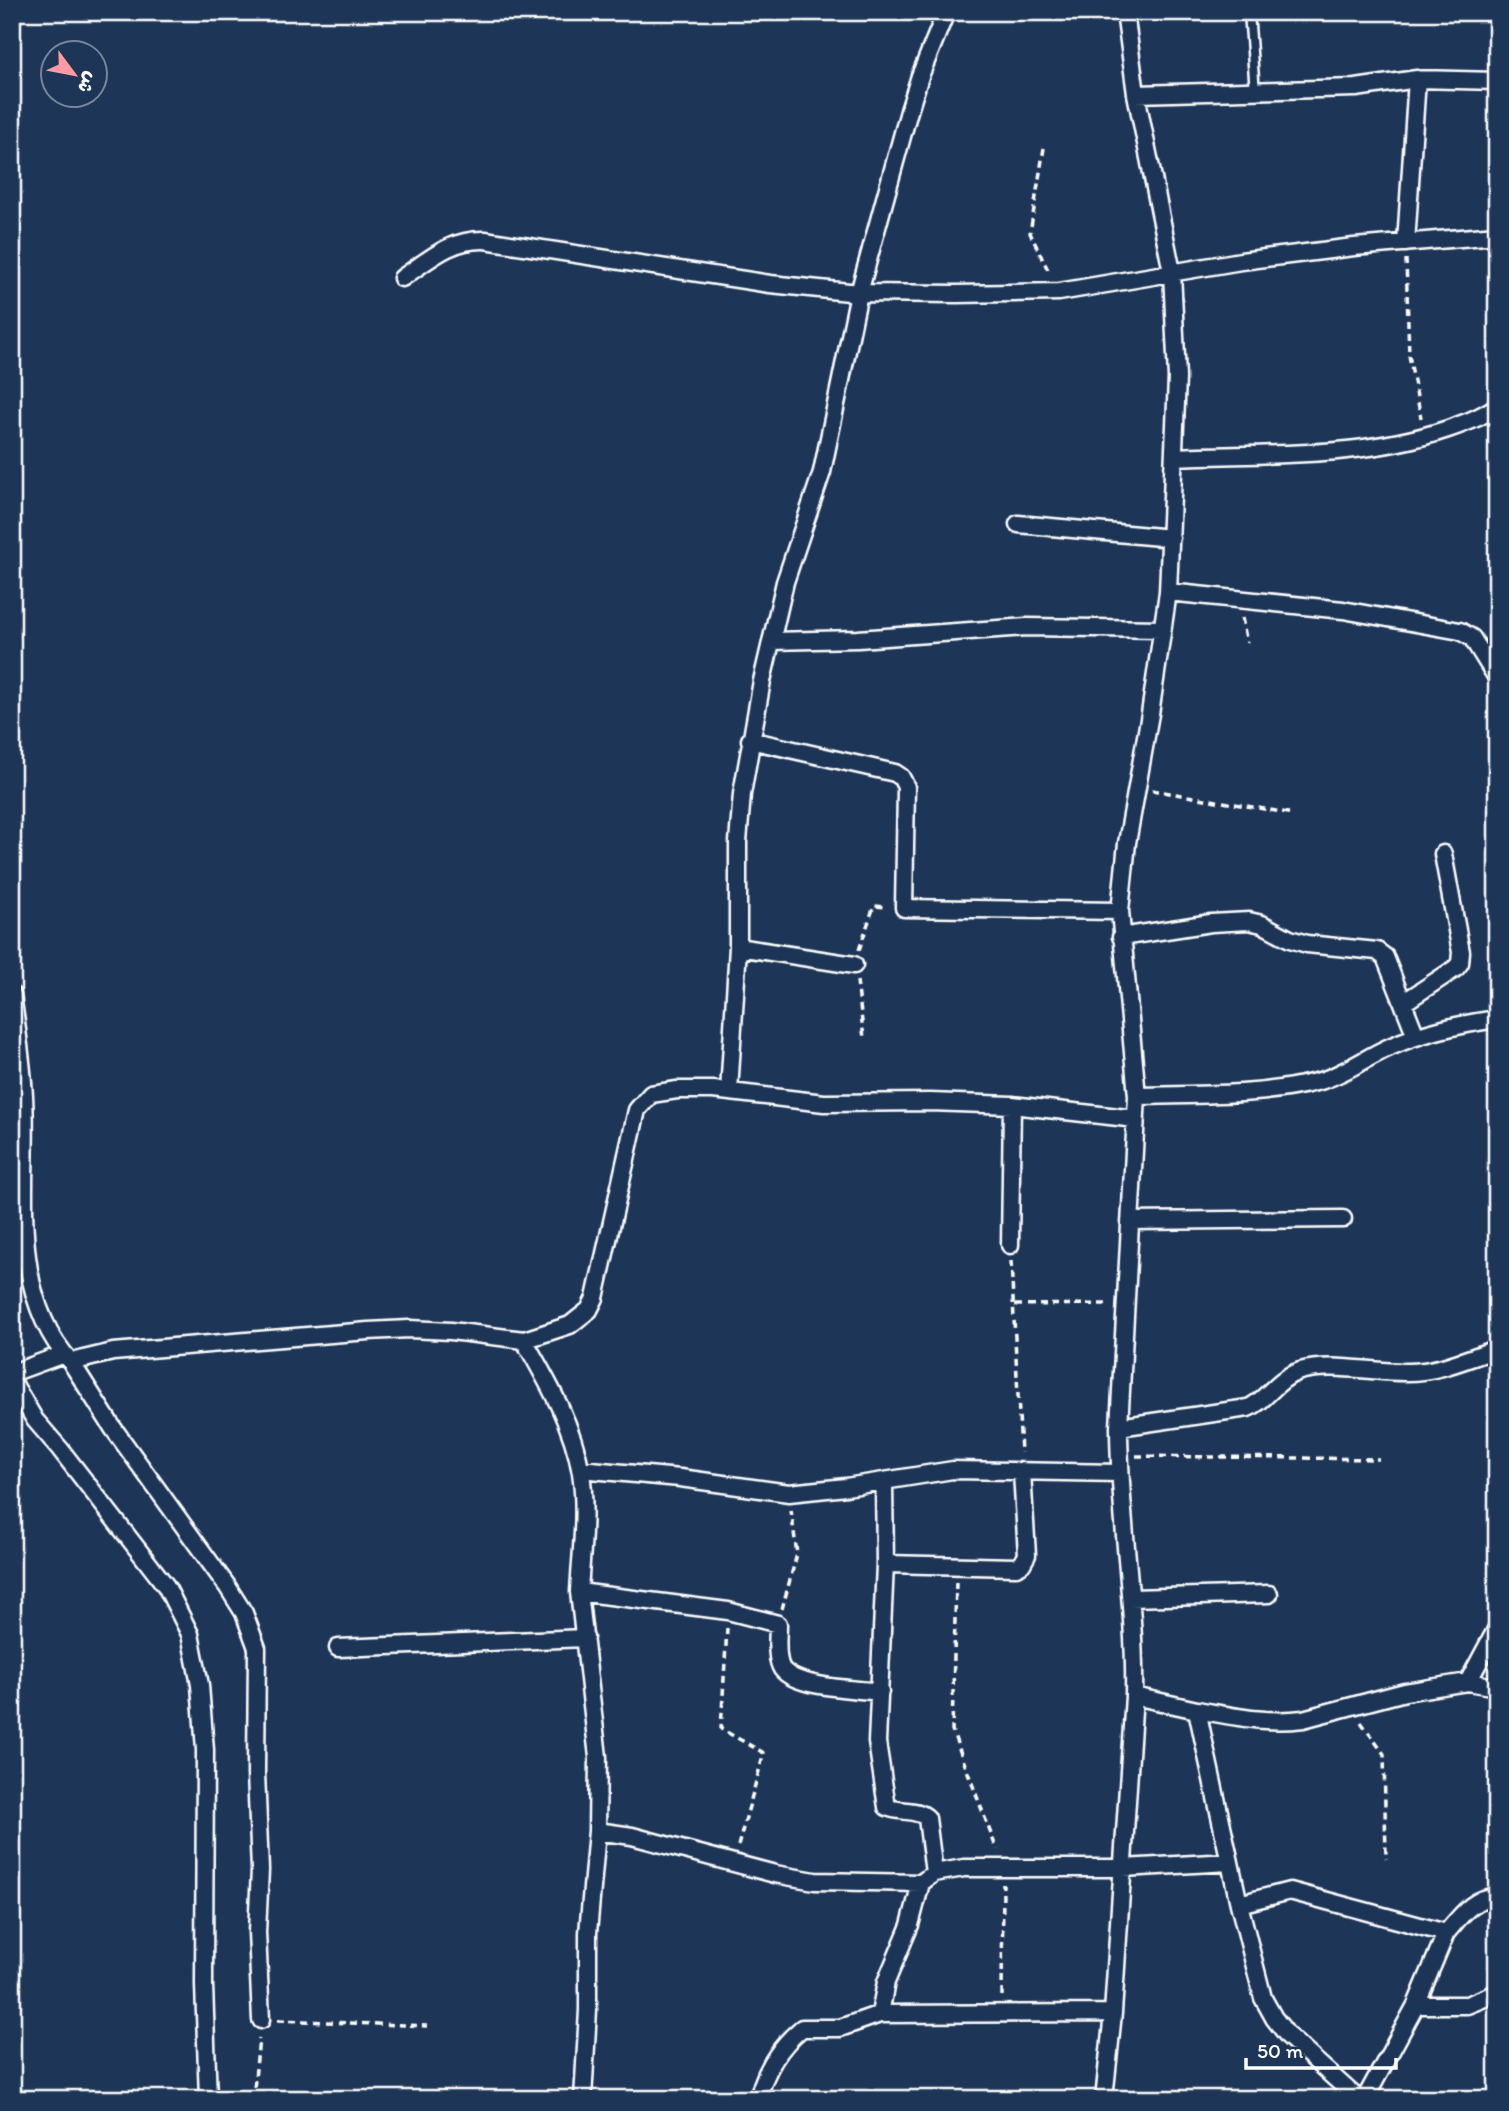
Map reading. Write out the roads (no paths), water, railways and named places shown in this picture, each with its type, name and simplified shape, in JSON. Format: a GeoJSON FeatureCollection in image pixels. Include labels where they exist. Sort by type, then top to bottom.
{"type":"FeatureCollection","features":[{"type":"Feature","properties":{"kind":"street"},"geometry":{"type":"LineString","coordinates":[[729,1092],[738,947],[738,842],[750,740],[785,582],[822,472],[859,293],[920,76],[946,12]]}},
{"type":"Feature","properties":{"kind":"street"},"geometry":{"type":"LineString","coordinates":[[1104,2099],[1113,2013],[1135,1696],[1131,1598],[1119,1473],[1119,1427],[1137,1096],[1120,911],[1136,787],[1168,592],[1177,378],[1172,272],[1136,94],[1125,12]]}},
{"type":"Feature","properties":{"kind":"street"},"geometry":{"type":"LineString","coordinates":[[1136,94],[1356,88],[1417,79],[1497,81]]}},
{"type":"Feature","properties":{"kind":"street"},"geometry":{"type":"LineString","coordinates":[[1406,243],[1417,79]]}},
{"type":"Feature","properties":{"kind":"street"},"geometry":{"type":"LineString","coordinates":[[402,278],[443,250],[468,239],[770,284],[859,293],[1059,292],[1172,272],[1354,247],[1497,235]]}},
{"type":"Feature","properties":{"kind":"street"},"geometry":{"type":"LineString","coordinates":[[1175,457],[1374,448],[1425,436],[1478,418],[1497,406]]}},
{"type":"Feature","properties":{"kind":"street"},"geometry":{"type":"LineString","coordinates":[[1018,524],[1171,538]]}},
{"type":"Feature","properties":{"kind":"street"},"geometry":{"type":"LineString","coordinates":[[1168,592],[1343,610],[1460,631],[1472,638],[1497,678]]}},
{"type":"Feature","properties":{"kind":"street"},"geometry":{"type":"LineString","coordinates":[[771,640],[858,639],[1027,627],[1162,629]]}},
{"type":"Feature","properties":{"kind":"street"},"geometry":{"type":"LineString","coordinates":[[750,740],[895,773],[901,777],[906,787],[904,908],[1120,911]]}},
{"type":"Feature","properties":{"kind":"street"},"geometry":{"type":"LineString","coordinates":[[1403,1003],[1460,963],[1461,952],[1443,854]]}},
{"type":"Feature","properties":{"kind":"street"},"geometry":{"type":"LineString","coordinates":[[1121,937],[1211,923],[1255,922],[1307,944],[1381,953],[1385,957],[1416,1036]]}},
{"type":"Feature","properties":{"kind":"street"},"geometry":{"type":"LineString","coordinates":[[738,947],[855,965]]}},
{"type":"Feature","properties":{"kind":"street"},"geometry":{"type":"LineString","coordinates":[[12,995],[24,1097],[24,1226],[29,1269],[37,1304],[46,1326],[113,1428],[228,1586],[244,1613],[257,1648],[256,1773],[260,1870],[257,1932],[261,2020]]}},
{"type":"Feature","properties":{"kind":"street"},"geometry":{"type":"LineString","coordinates":[[1137,1096],[1261,1092],[1312,1083],[1333,1076],[1416,1036],[1497,1019]]}},
{"type":"Feature","properties":{"kind":"street"},"geometry":{"type":"LineString","coordinates":[[12,1373],[68,1358],[124,1351],[410,1329],[524,1340],[570,1325],[589,1310],[595,1298],[637,1110],[651,1094],[665,1091],[729,1092],[824,1102],[930,1101],[1012,1105],[1136,1119]]}},
{"type":"Feature","properties":{"kind":"street"},"geometry":{"type":"LineString","coordinates":[[1010,1245],[1012,1105]]}},
{"type":"Feature","properties":{"kind":"street"},"geometry":{"type":"LineString","coordinates":[[1130,1221],[1343,1219]]}},
{"type":"Feature","properties":{"kind":"street"},"geometry":{"type":"LineString","coordinates":[[524,1340],[566,1420],[580,1469],[583,1502],[579,1592],[598,1757],[597,1830],[588,1933],[588,2010],[583,2099]]}},
{"type":"Feature","properties":{"kind":"street"},"geometry":{"type":"LineString","coordinates":[[1119,1427],[1248,1408],[1254,1406],[1279,1382],[1299,1371],[1326,1368],[1376,1372],[1425,1371],[1497,1349]]}},
{"type":"Feature","properties":{"kind":"street"},"geometry":{"type":"LineString","coordinates":[[12,1381],[34,1420],[60,1449],[166,1586],[190,1634],[200,1685],[205,1750],[204,1985],[208,2099]]}},
{"type":"Feature","properties":{"kind":"street"},"geometry":{"type":"LineString","coordinates":[[580,1469],[680,1478],[789,1493],[884,1482],[937,1471],[1119,1473]]}},
{"type":"Feature","properties":{"kind":"street"},"geometry":{"type":"LineString","coordinates":[[885,1564],[1016,1567],[1026,1560],[1022,1472]]}},
{"type":"Feature","properties":{"kind":"street"},"geometry":{"type":"LineString","coordinates":[[880,2014],[886,1982],[928,1878],[927,1818],[921,1813],[891,1809],[885,1803],[877,1742],[885,1564],[884,1482]]}},
{"type":"Feature","properties":{"kind":"street"},"geometry":{"type":"LineString","coordinates":[[579,1592],[728,1611],[778,1624],[780,1665],[790,1675],[811,1683],[880,1692]]}},
{"type":"Feature","properties":{"kind":"street"},"geometry":{"type":"LineString","coordinates":[[1131,1598],[1269,1594]]}},
{"type":"Feature","properties":{"kind":"street"},"geometry":{"type":"LineString","coordinates":[[1468,1682],[1497,1628]]}},
{"type":"Feature","properties":{"kind":"street"},"geometry":{"type":"LineString","coordinates":[[338,1648],[585,1638]]}},
{"type":"Feature","properties":{"kind":"street"},"geometry":{"type":"LineString","coordinates":[[1135,1696],[1251,1720],[1286,1721],[1405,1692],[1468,1682],[1497,1687]]}},
{"type":"Feature","properties":{"kind":"street"},"geometry":{"type":"LineString","coordinates":[[1197,1710],[1239,1904],[1264,1998],[1274,2018],[1300,2049],[1358,2099]]}},
{"type":"Feature","properties":{"kind":"street"},"geometry":{"type":"LineString","coordinates":[[597,1830],[632,1836],[775,1874],[815,1881],[928,1878],[964,1868],[1003,1866],[1123,1868],[1230,1861]]}},
{"type":"Feature","properties":{"kind":"street"},"geometry":{"type":"LineString","coordinates":[[1239,1904],[1290,1891],[1446,1933]]}},
{"type":"Feature","properties":{"kind":"street"},"geometry":{"type":"LineString","coordinates":[[1365,2099],[1416,2005],[1446,1933],[1465,1912],[1484,1898],[1497,1897]]}},
{"type":"Feature","properties":{"kind":"street"},"geometry":{"type":"LineString","coordinates":[[1416,2005],[1467,2005],[1497,1993]]}},
{"type":"Feature","properties":{"kind":"street"},"geometry":{"type":"LineString","coordinates":[[758,2099],[762,2080],[771,2062],[802,2028],[840,2028],[880,2014],[1113,2013]]}},
{"type":"Feature","properties":{"kind":"lane"},"geometry":{"type":"LineString","coordinates":[[1250,12],[1255,92]]}}]}
